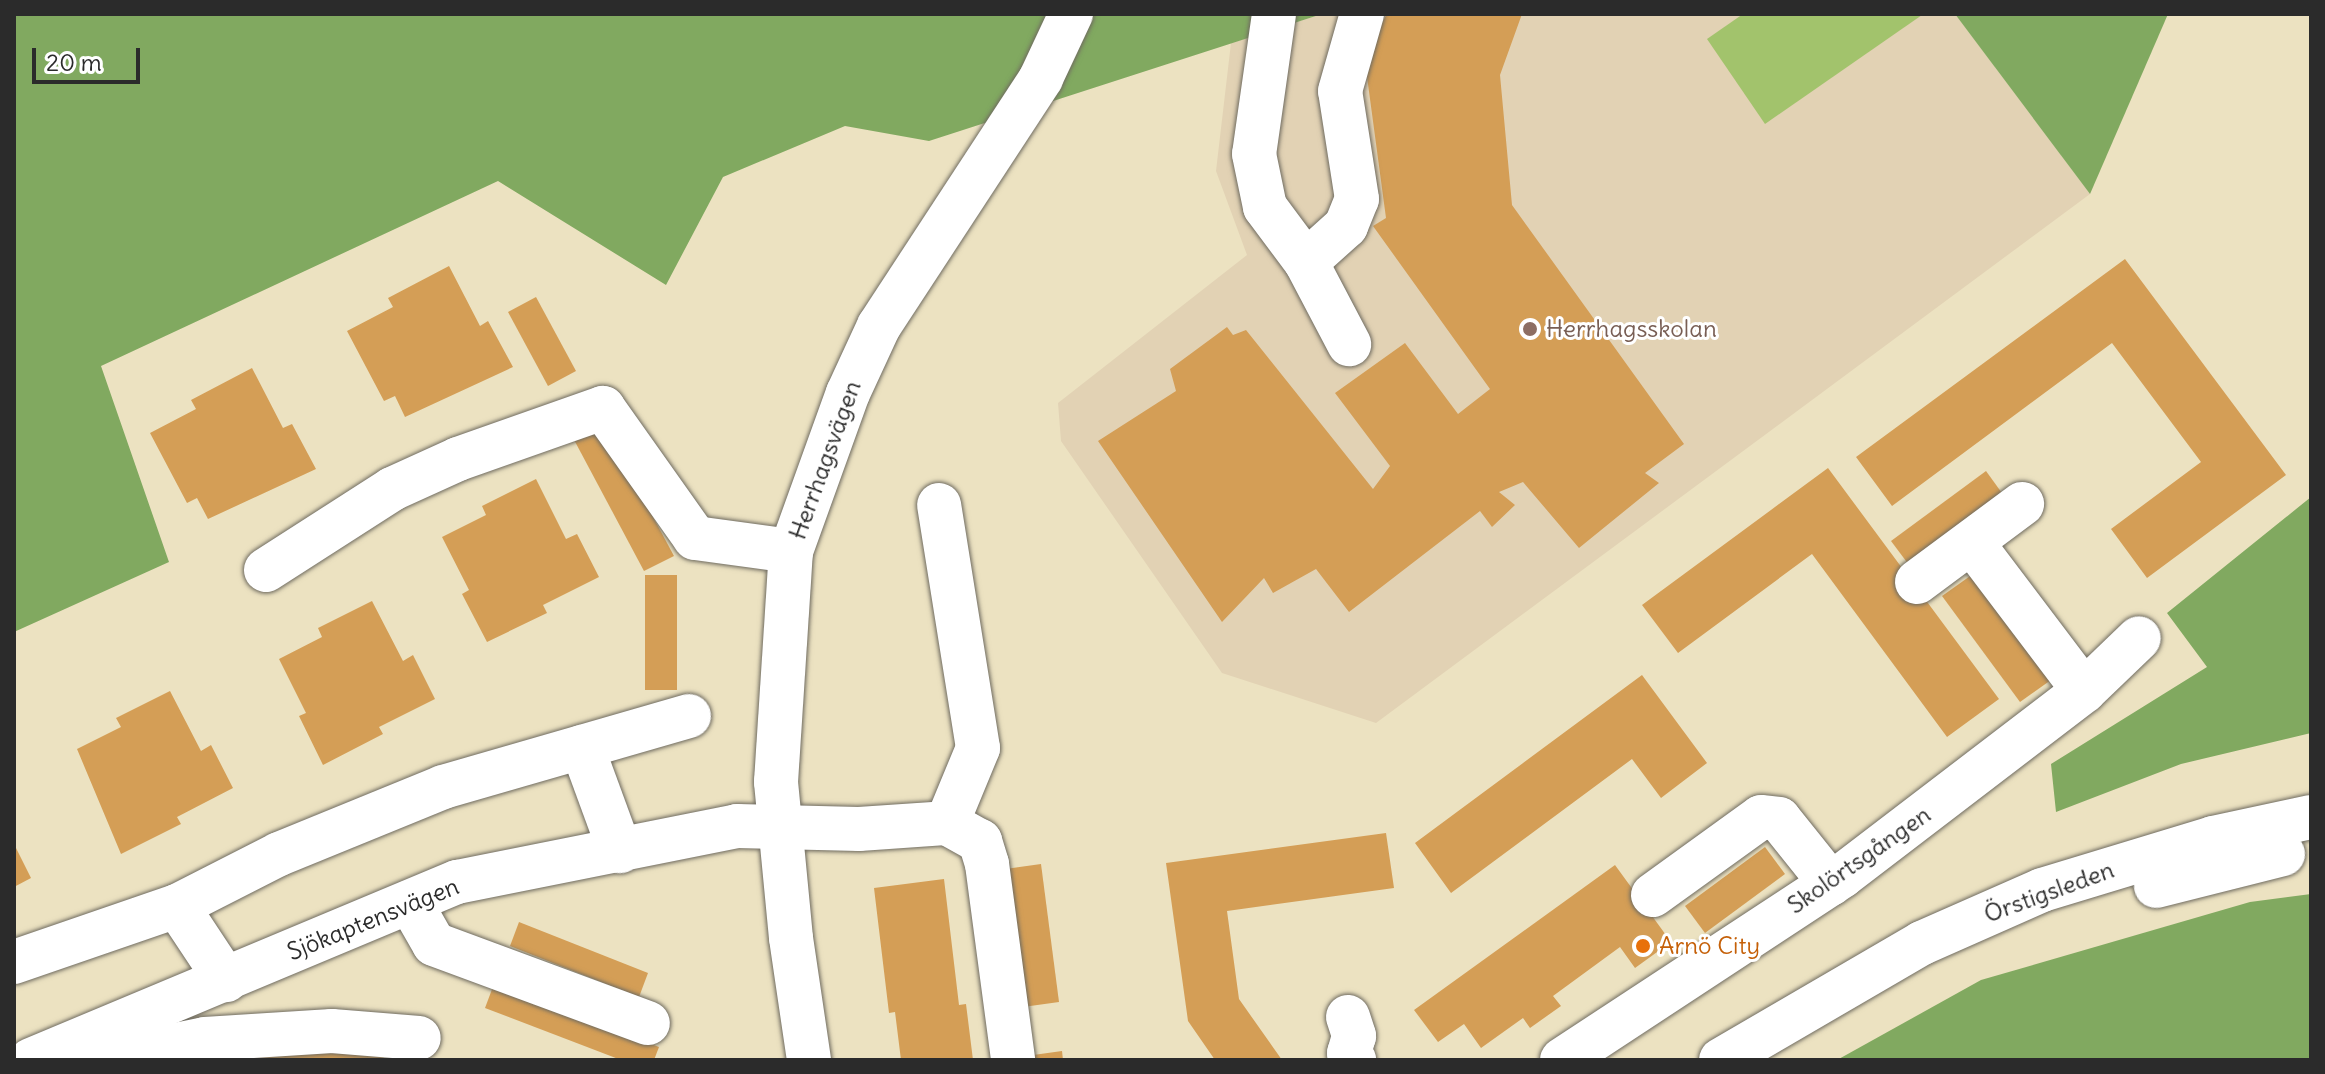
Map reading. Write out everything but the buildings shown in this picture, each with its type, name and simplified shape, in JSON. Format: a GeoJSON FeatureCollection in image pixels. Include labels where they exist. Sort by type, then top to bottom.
{"type":"FeatureCollection","features":[{"type":"Feature","properties":{"kind":"street","name":"Herrhagsvägen"},"geometry":{"type":"LineString","coordinates":[[809,1060],[778,825],[791,551],[848,393],[879,326],[1041,78],[1071,14]]}},
{"type":"Feature","properties":{"kind":"street"},"geometry":{"type":"LineString","coordinates":[[1274,14],[1254,154],[1265,207],[1306,262],[1349,344]]}},
{"type":"Feature","properties":{"kind":"street"},"geometry":{"type":"LineString","coordinates":[[1306,262],[1346,226],[1357,199],[1340,91],[1362,14]]}},
{"type":"Feature","properties":{"kind":"street"},"geometry":{"type":"LineString","coordinates":[[266,570],[392,489],[458,459],[603,408],[695,538],[791,551]]}},
{"type":"Feature","properties":{"kind":"street"},"geometry":{"type":"LineString","coordinates":[[1917,582],[1973,544],[2022,504]]}},
{"type":"Feature","properties":{"kind":"street"},"geometry":{"type":"LineString","coordinates":[[939,505],[978,748],[947,823],[980,841],[987,864],[1013,1060]]}},
{"type":"Feature","properties":{"kind":"street"},"geometry":{"type":"LineString","coordinates":[[1973,544],[2084,691]]}},
{"type":"Feature","properties":{"kind":"street","name":"Skolörtsgången"},"geometry":{"type":"LineString","coordinates":[[1562,1060],[1831,884],[2084,691],[2139,638]]}},
{"type":"Feature","properties":{"kind":"street"},"geometry":{"type":"LineString","coordinates":[[14,962],[177,906],[279,854],[443,787],[689,716]]}},
{"type":"Feature","properties":{"kind":"street"},"geometry":{"type":"LineString","coordinates":[[582,747],[620,851]]}},
{"type":"Feature","properties":{"kind":"street"},"geometry":{"type":"LineString","coordinates":[[1653,895],[1761,817],[1779,819],[1831,884]]}},
{"type":"Feature","properties":{"kind":"street","name":"Örstigsleden"},"geometry":{"type":"LineString","coordinates":[[1721,1060],[1922,943],[2042,890],[2213,838],[2311,817]]}},
{"type":"Feature","properties":{"kind":"street","name":"Sjökaptensvägen"},"geometry":{"type":"LineString","coordinates":[[31,1060],[100,1054],[226,980],[457,882],[737,826],[859,829],[947,823]]}},
{"type":"Feature","properties":{"kind":"street","name":"Örstigsleden"},"geometry":{"type":"LineString","coordinates":[[1804,1013],[2047,916],[2311,848]]}},
{"type":"Feature","properties":{"kind":"street"},"geometry":{"type":"LineString","coordinates":[[410,902],[434,944],[648,1023]]}},
{"type":"Feature","properties":{"kind":"street"},"geometry":{"type":"LineString","coordinates":[[177,906],[226,980]]}},
{"type":"Feature","properties":{"kind":"street"},"geometry":{"type":"LineString","coordinates":[[1348,1017],[1354,1036],[1349,1053],[1354,1060]]}},
{"type":"Feature","properties":{"kind":"street"},"geometry":{"type":"LineString","coordinates":[[100,1054],[205,1039],[332,1031],[419,1038]]}},
{"type":"Feature","properties":{"kind":"shaded area","name":"Herrhagsskolan"},"geometry":{"type":"Polygon","coordinates":[[[1322,14],[1955,14],[2090,194],[1376,723],[1222,673],[1061,441],[1058,403],[1247,255],[1216,171],[1231,43],[1322,14]]]}},
{"type":"Feature","properties":{"kind":"green space"},"geometry":{"type":"Polygon","coordinates":[[[14,14],[1322,14],[929,141],[845,126],[723,177],[666,285],[498,181],[101,366],[169,562],[14,632],[14,14]]]}},
{"type":"Feature","properties":{"kind":"green space"},"geometry":{"type":"Polygon","coordinates":[[[1743,14],[1922,15],[1765,124],[1707,39],[1743,14]]]}},
{"type":"Feature","properties":{"kind":"green space"},"geometry":{"type":"Polygon","coordinates":[[[1955,14],[2168,14],[2090,194],[1955,14]]]}},
{"type":"Feature","properties":{"kind":"green space"},"geometry":{"type":"Polygon","coordinates":[[[2311,497],[2311,733],[2181,764],[2056,812],[2051,764],[2207,667],[2167,613],[2311,497]]]}},
{"type":"Feature","properties":{"kind":"green space"},"geometry":{"type":"Polygon","coordinates":[[[2311,894],[2311,1060],[1837,1060],[1981,980],[2250,902],[2311,894]]]}},
{"type":"Feature","properties":{"kind":"place","name":"Herrhagsskolan"},"geometry":{"type":"Point","coordinates":[1530,329]}},
{"type":"Feature","properties":{"kind":"place","name":"Arnö City"},"geometry":{"type":"Point","coordinates":[1643,946]}}]}
